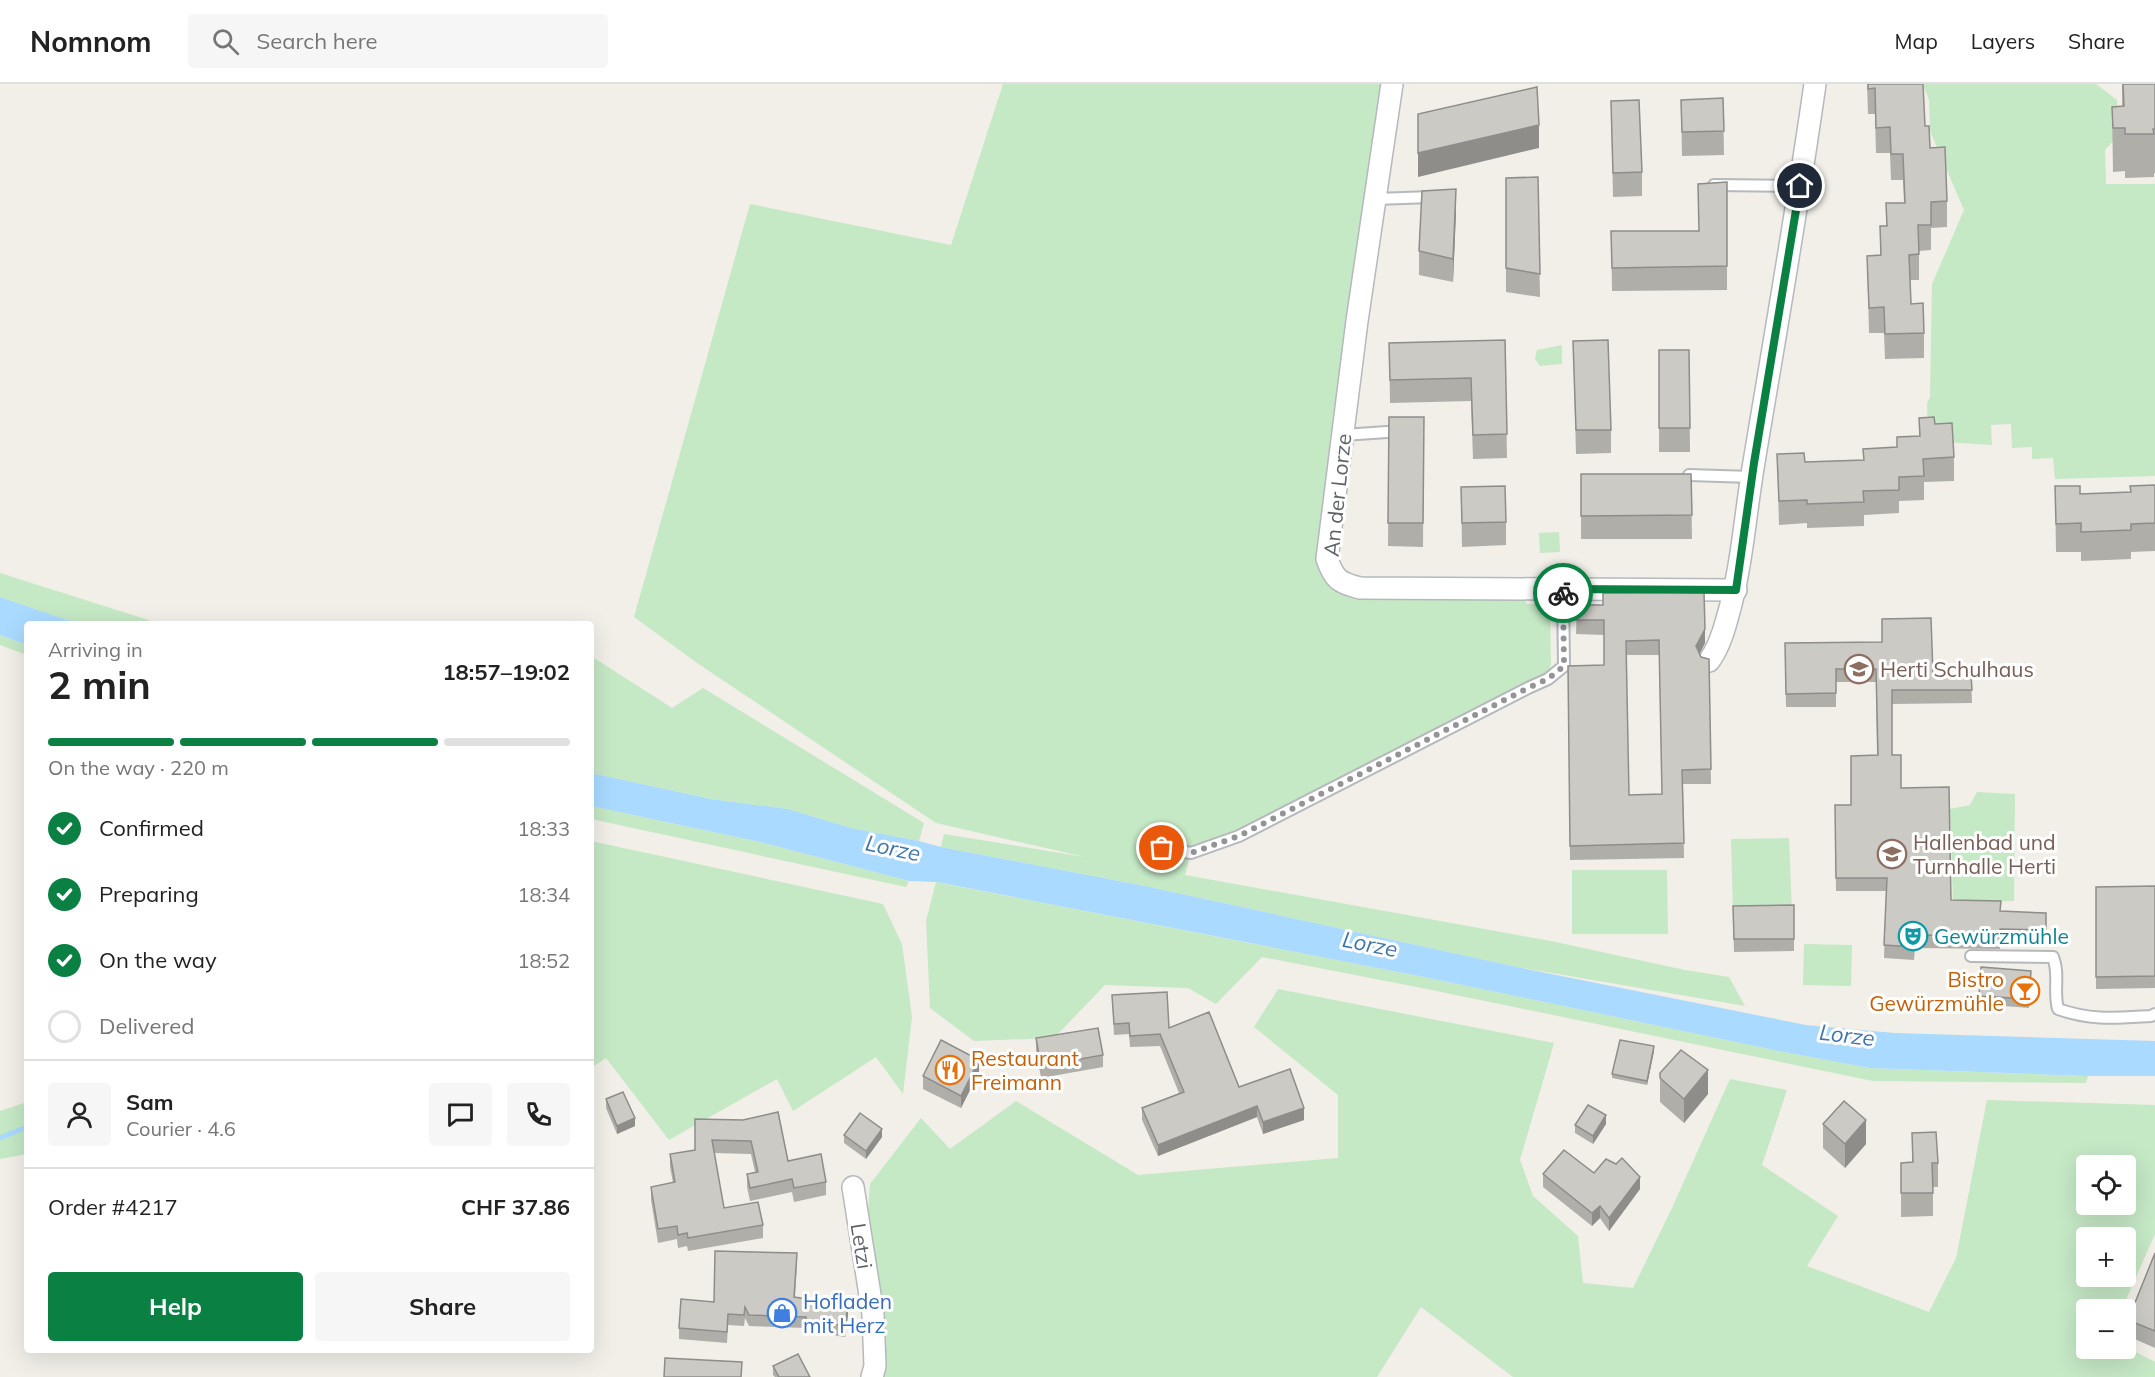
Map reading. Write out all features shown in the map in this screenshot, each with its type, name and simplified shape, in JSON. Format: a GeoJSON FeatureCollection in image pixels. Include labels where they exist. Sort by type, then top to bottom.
{"type":"FeatureCollection","features":[{"type":"Feature","properties":{"kind":"street","name":"An der Lorze"},"geometry":{"type":"LineString","coordinates":[[1392,84],[1327,558],[1333,575],[1345,585],[1360,588],[1736,590]]}},
{"type":"Feature","properties":{"kind":"street"},"geometry":{"type":"LineString","coordinates":[[1709,661],[1723,635],[1736,590],[1751,477],[1815,84]]}},
{"type":"Feature","properties":{"kind":"street","name":"Letzi"},"geometry":{"type":"LineString","coordinates":[[853,1188],[873,1314],[875,1366],[872,1377]]}},
{"type":"Feature","properties":{"kind":"lane"},"geometry":{"type":"LineString","coordinates":[[1714,185],[1800,186]]}},
{"type":"Feature","properties":{"kind":"lane"},"geometry":{"type":"LineString","coordinates":[[1375,200],[1432,197]]}},
{"type":"Feature","properties":{"kind":"lane"},"geometry":{"type":"LineString","coordinates":[[1343,435],[1410,431]]}},
{"type":"Feature","properties":{"kind":"lane"},"geometry":{"type":"LineString","coordinates":[[1689,475],[1751,477]]}},
{"type":"Feature","properties":{"kind":"lane"},"geometry":{"type":"LineString","coordinates":[[1162,848],[1191,853],[1239,836],[1548,679],[1564,666],[1563,589]]}},
{"type":"Feature","properties":{"kind":"lane"},"geometry":{"type":"LineString","coordinates":[[1971,956],[2053,957],[2057,967],[2054,995],[2058,1009],[2067,1012],[2092,1018],[2155,1014]]}},
{"type":"Feature","properties":{"kind":"green space"},"geometry":{"type":"Polygon","coordinates":[[[1003,84],[1384,84],[1317,561],[1330,588],[1357,600],[1525,598],[1526,604],[1550,604],[1551,664],[1548,679],[1239,836],[1191,853],[1185,875],[1551,941],[1685,970],[1729,977],[1745,1006],[1522,968],[1145,886],[941,847],[944,834],[1085,857],[936,823],[700,665],[634,617],[750,204],[951,245],[1003,84]]]}},
{"type":"Feature","properties":{"kind":"green space"},"geometry":{"type":"Polygon","coordinates":[[[1923,84],[2096,84],[2117,100],[2118,136],[2105,150],[2106,184],[2155,184],[2155,476],[2055,479],[2053,458],[2032,459],[2032,447],[2012,448],[2011,424],[1991,425],[1992,445],[1944,442],[1928,433],[1927,403],[1930,397],[1932,284],[1964,210],[1930,131],[1929,100],[1923,84]]]}},
{"type":"Feature","properties":{"kind":"green space"},"geometry":{"type":"Polygon","coordinates":[[[1562,345],[1562,364],[1540,366],[1535,359],[1537,350],[1562,345]]]}},
{"type":"Feature","properties":{"kind":"green space"},"geometry":{"type":"Polygon","coordinates":[[[1559,532],[1560,552],[1540,553],[1539,533],[1559,532]]]}},
{"type":"Feature","properties":{"kind":"green space"},"geometry":{"type":"Polygon","coordinates":[[[0,573],[152,621],[70,621],[0,597],[0,573]]]}},
{"type":"Feature","properties":{"kind":"green space"},"geometry":{"type":"Polygon","coordinates":[[[0,635],[24,644],[24,654],[0,645],[0,635]]]}},
{"type":"Feature","properties":{"kind":"green space"},"geometry":{"type":"Polygon","coordinates":[[[594,658],[672,708],[703,688],[924,823],[919,841],[851,828],[788,809],[711,799],[594,774],[594,658]]]}},
{"type":"Feature","properties":{"kind":"green space"},"geometry":{"type":"Polygon","coordinates":[[[1977,792],[2015,794],[2014,901],[1953,902],[1950,809],[1970,805],[1977,792]]]}},
{"type":"Feature","properties":{"kind":"green space"},"geometry":{"type":"Polygon","coordinates":[[[594,807],[760,842],[909,881],[906,887],[594,820],[594,807]]]}},
{"type":"Feature","properties":{"kind":"green space"},"geometry":{"type":"Polygon","coordinates":[[[1789,838],[1792,913],[1733,915],[1731,839],[1789,838]]]}},
{"type":"Feature","properties":{"kind":"green space"},"geometry":{"type":"Polygon","coordinates":[[[594,842],[883,904],[902,944],[912,1017],[903,1094],[876,1057],[793,1111],[777,1079],[669,1140],[606,1058],[594,1066],[594,842]]]}},
{"type":"Feature","properties":{"kind":"green space"},"geometry":{"type":"Polygon","coordinates":[[[1572,870],[1667,870],[1668,934],[1572,934],[1572,870]]]}},
{"type":"Feature","properties":{"kind":"green space"},"geometry":{"type":"Polygon","coordinates":[[[936,882],[1424,977],[1870,1068],[2088,1076],[2086,1083],[1873,1081],[1262,957],[1216,1004],[1188,988],[1105,985],[1054,1038],[974,1041],[930,1008],[926,921],[936,882]]]}},
{"type":"Feature","properties":{"kind":"green space"},"geometry":{"type":"Polygon","coordinates":[[[1804,944],[1852,945],[1851,986],[1803,985],[1804,944]]]}},
{"type":"Feature","properties":{"kind":"green space"},"geometry":{"type":"Polygon","coordinates":[[[1278,989],[1554,1043],[1520,1160],[1533,1196],[1578,1236],[1583,1283],[1633,1288],[1730,1079],[1787,1090],[1762,1165],[1838,1216],[1807,1266],[1929,1312],[1956,1258],[1987,1100],[2155,1105],[2155,1234],[2136,1277],[2136,1227],[2076,1227],[2076,1287],[2132,1287],[2126,1299],[2076,1299],[2076,1359],[2136,1359],[2136,1352],[2155,1362],[2155,1377],[1513,1377],[1421,1307],[1377,1377],[881,1377],[884,1361],[868,1212],[870,1184],[921,1118],[950,1149],[1016,1101],[1138,1175],[1338,1158],[1338,1095],[1254,1027],[1278,989]]]}},
{"type":"Feature","properties":{"kind":"green space"},"geometry":{"type":"Polygon","coordinates":[[[24,1103],[24,1155],[0,1159],[0,1111],[24,1103]]]}},
{"type":"Feature","properties":{"kind":"water"},"geometry":{"type":"Polygon","coordinates":[[[0,597],[70,621],[24,621],[24,644],[0,635],[0,597]]]}},
{"type":"Feature","properties":{"kind":"water","name":"Lorze"},"geometry":{"type":"Polygon","coordinates":[[[594,774],[711,799],[788,809],[851,828],[1145,886],[1522,968],[1806,1025],[1895,1033],[2155,1041],[2155,1076],[2088,1076],[1870,1068],[1424,977],[937,882],[909,881],[760,842],[594,807],[594,774]]]}},
{"type":"Feature","properties":{"kind":"building"},"geometry":{"type":"Polygon","coordinates":[[[1868,84],[1923,84],[1925,126],[1929,126],[1930,148],[1945,147],[1947,201],[1931,202],[1931,225],[1918,225],[1919,254],[1909,255],[1911,304],[1923,303],[1924,333],[1885,334],[1884,307],[1869,308],[1867,256],[1881,255],[1880,226],[1887,226],[1886,203],[1905,203],[1903,154],[1891,154],[1890,127],[1876,128],[1875,88],[1868,89],[1868,84]]]}},
{"type":"Feature","properties":{"kind":"building"},"geometry":{"type":"Polygon","coordinates":[[[2123,84],[2155,84],[2154,134],[2125,134],[2125,128],[2113,128],[2112,107],[2124,106],[2123,84]]]}},
{"type":"Feature","properties":{"kind":"building"},"geometry":{"type":"Polygon","coordinates":[[[1537,87],[1539,125],[1418,153],[1418,114],[1537,87]]]}},
{"type":"Feature","properties":{"kind":"building"},"geometry":{"type":"Polygon","coordinates":[[[1723,98],[1724,131],[1682,132],[1681,100],[1723,98]]]}},
{"type":"Feature","properties":{"kind":"building"},"geometry":{"type":"Polygon","coordinates":[[[1639,100],[1642,172],[1613,173],[1611,101],[1639,100]]]}},
{"type":"Feature","properties":{"kind":"building"},"geometry":{"type":"Polygon","coordinates":[[[1538,177],[1540,274],[1506,268],[1506,178],[1538,177]]]}},
{"type":"Feature","properties":{"kind":"building"},"geometry":{"type":"Polygon","coordinates":[[[1727,182],[1727,266],[1612,268],[1611,231],[1699,231],[1698,184],[1727,182]]]}},
{"type":"Feature","properties":{"kind":"building"},"geometry":{"type":"Polygon","coordinates":[[[1456,189],[1453,259],[1419,251],[1422,191],[1456,189]]]}},
{"type":"Feature","properties":{"kind":"building"},"geometry":{"type":"Polygon","coordinates":[[[1505,340],[1507,434],[1473,435],[1471,378],[1390,380],[1389,343],[1505,340]]]}},
{"type":"Feature","properties":{"kind":"building"},"geometry":{"type":"Polygon","coordinates":[[[1608,340],[1611,430],[1576,430],[1573,341],[1608,340]]]}},
{"type":"Feature","properties":{"kind":"building"},"geometry":{"type":"Polygon","coordinates":[[[1659,350],[1689,350],[1690,428],[1659,428],[1659,350]]]}},
{"type":"Feature","properties":{"kind":"building"},"geometry":{"type":"Polygon","coordinates":[[[1389,417],[1424,417],[1423,523],[1388,523],[1389,417]]]}},
{"type":"Feature","properties":{"kind":"building"},"geometry":{"type":"Polygon","coordinates":[[[1934,417],[1935,424],[1952,423],[1954,457],[1923,459],[1924,476],[1899,477],[1899,490],[1863,491],[1864,502],[1807,504],[1807,500],[1779,501],[1777,454],[1804,453],[1805,462],[1864,460],[1863,449],[1897,447],[1897,437],[1920,436],[1919,418],[1934,417]]]}},
{"type":"Feature","properties":{"kind":"building"},"geometry":{"type":"Polygon","coordinates":[[[1581,474],[1691,474],[1692,515],[1581,516],[1581,474]]]}},
{"type":"Feature","properties":{"kind":"building"},"geometry":{"type":"Polygon","coordinates":[[[2155,485],[2155,523],[2131,524],[2131,530],[2081,532],[2081,523],[2056,524],[2055,486],[2080,486],[2080,494],[2131,492],[2130,486],[2155,485]]]}},
{"type":"Feature","properties":{"kind":"building"},"geometry":{"type":"Polygon","coordinates":[[[1505,486],[1506,522],[1462,523],[1461,487],[1505,486]]]}},
{"type":"Feature","properties":{"kind":"building"},"geometry":{"type":"Polygon","coordinates":[[[1704,592],[1705,629],[1696,646],[1701,657],[1709,659],[1711,769],[1682,770],[1684,843],[1570,846],[1568,666],[1604,665],[1604,620],[1576,620],[1577,605],[1603,605],[1603,593],[1704,592]],[[1659,640],[1626,641],[1629,795],[1662,794],[1659,640]]]}},
{"type":"Feature","properties":{"kind":"building"},"geometry":{"type":"Polygon","coordinates":[[[1931,618],[1933,675],[1971,675],[1972,690],[1892,690],[1892,755],[1901,755],[1901,788],[1949,787],[1951,900],[2001,901],[2000,911],[2046,913],[2046,930],[2000,929],[2000,936],[1915,935],[1914,947],[1884,945],[1887,878],[1836,878],[1835,805],[1851,805],[1851,756],[1878,755],[1876,669],[1836,669],[1836,693],[1786,694],[1785,643],[1882,642],[1882,619],[1931,618]]]}},
{"type":"Feature","properties":{"kind":"building"},"geometry":{"type":"Polygon","coordinates":[[[2155,886],[2155,976],[2096,977],[2096,887],[2155,886]]]}},
{"type":"Feature","properties":{"kind":"building"},"geometry":{"type":"Polygon","coordinates":[[[1794,905],[1794,939],[1734,939],[1733,906],[1794,905]]]}},
{"type":"Feature","properties":{"kind":"building"},"geometry":{"type":"Polygon","coordinates":[[[1981,967],[2031,971],[2029,999],[1979,996],[1981,967]]]}},
{"type":"Feature","properties":{"kind":"building"},"geometry":{"type":"Polygon","coordinates":[[[1167,992],[1169,1028],[1209,1012],[1239,1087],[1290,1069],[1304,1108],[1263,1122],[1257,1106],[1158,1145],[1142,1108],[1184,1092],[1160,1034],[1130,1036],[1129,1023],[1114,1024],[1112,995],[1167,992]]]}},
{"type":"Feature","properties":{"kind":"building"},"geometry":{"type":"Polygon","coordinates":[[[1098,1028],[1103,1055],[1041,1066],[1036,1038],[1098,1028]]]}},
{"type":"Feature","properties":{"kind":"building"},"geometry":{"type":"Polygon","coordinates":[[[941,1040],[979,1060],[961,1096],[923,1076],[941,1040]]]}},
{"type":"Feature","properties":{"kind":"building"},"geometry":{"type":"Polygon","coordinates":[[[1620,1040],[1654,1046],[1647,1081],[1612,1074],[1620,1040]]]}},
{"type":"Feature","properties":{"kind":"building"},"geometry":{"type":"Polygon","coordinates":[[[1681,1050],[1708,1070],[1684,1099],[1660,1078],[1660,1073],[1681,1050]]]}},
{"type":"Feature","properties":{"kind":"building"},"geometry":{"type":"Polygon","coordinates":[[[623,1092],[635,1118],[617,1126],[606,1099],[623,1092]]]}},
{"type":"Feature","properties":{"kind":"building"},"geometry":{"type":"Polygon","coordinates":[[[1844,1101],[1866,1120],[1845,1144],[1823,1124],[1844,1101]]]}},
{"type":"Feature","properties":{"kind":"building"},"geometry":{"type":"Polygon","coordinates":[[[1588,1105],[1606,1115],[1593,1136],[1575,1125],[1588,1105]]]}},
{"type":"Feature","properties":{"kind":"building"},"geometry":{"type":"Polygon","coordinates":[[[778,1112],[788,1161],[821,1154],[826,1182],[794,1188],[792,1179],[750,1188],[747,1174],[758,1172],[751,1141],[712,1140],[724,1208],[758,1202],[763,1225],[688,1238],[687,1233],[678,1235],[677,1226],[658,1229],[651,1187],[675,1182],[670,1154],[695,1150],[695,1119],[743,1120],[778,1112]]]}},
{"type":"Feature","properties":{"kind":"building"},"geometry":{"type":"Polygon","coordinates":[[[860,1113],[882,1129],[866,1151],[844,1135],[860,1113]]]}},
{"type":"Feature","properties":{"kind":"building"},"geometry":{"type":"Polygon","coordinates":[[[1936,1132],[1938,1163],[1932,1163],[1933,1193],[1901,1193],[1901,1163],[1913,1162],[1912,1133],[1936,1132]]]}},
{"type":"Feature","properties":{"kind":"building"},"geometry":{"type":"Polygon","coordinates":[[[1564,1150],[1594,1173],[1606,1159],[1616,1164],[1622,1158],[1640,1177],[1609,1218],[1600,1206],[1592,1213],[1543,1174],[1564,1150]]]}},
{"type":"Feature","properties":{"kind":"building"},"geometry":{"type":"Polygon","coordinates":[[[715,1251],[797,1253],[794,1297],[848,1305],[845,1326],[806,1320],[806,1317],[749,1315],[745,1307],[744,1315],[728,1314],[727,1332],[679,1328],[681,1299],[714,1302],[715,1251]]]}},
{"type":"Feature","properties":{"kind":"building"},"geometry":{"type":"Polygon","coordinates":[[[2155,1253],[2155,1331],[2136,1323],[2136,1300],[2155,1253]]]}},
{"type":"Feature","properties":{"kind":"building"},"geometry":{"type":"Polygon","coordinates":[[[798,1354],[810,1377],[779,1377],[773,1366],[798,1354]]]}},
{"type":"Feature","properties":{"kind":"building"},"geometry":{"type":"Polygon","coordinates":[[[665,1358],[742,1362],[741,1377],[664,1377],[665,1358]]]}},
{"type":"Feature","properties":{"kind":"waterway"},"geometry":{"type":"LineString","coordinates":[[0,1138],[24,1128]]}},
{"type":"Feature","properties":{"kind":"way so far"},"geometry":{"type":"LineString","coordinates":[[1162,848],[1191,853],[1239,836],[1548,679],[1564,666],[1563,593]]}},
{"type":"Feature","properties":{"kind":"place","name":"Herti Schulhaus"},"geometry":{"type":"Point","coordinates":[1859,669]}},
{"type":"Feature","properties":{"kind":"place","name":"Hallenbad und Turnhalle Herti"},"geometry":{"type":"Point","coordinates":[1892,854]}},
{"type":"Feature","properties":{"kind":"place","name":"Gewürzmühle"},"geometry":{"type":"Point","coordinates":[1913,936]}},
{"type":"Feature","properties":{"kind":"place","name":"Bistro Gewürzmühle"},"geometry":{"type":"Point","coordinates":[2025,991]}},
{"type":"Feature","properties":{"kind":"place","name":"Restaurant Freimann"},"geometry":{"type":"Point","coordinates":[950,1070]}},
{"type":"Feature","properties":{"kind":"place","name":"Hofladen mit Herz"},"geometry":{"type":"Point","coordinates":[782,1313]}},
{"type":"Feature","properties":{"kind":"route"},"geometry":{"type":"LineString","coordinates":[[1563,593],[1563,589],[1736,590],[1754,463],[1800,186]]}}]}
